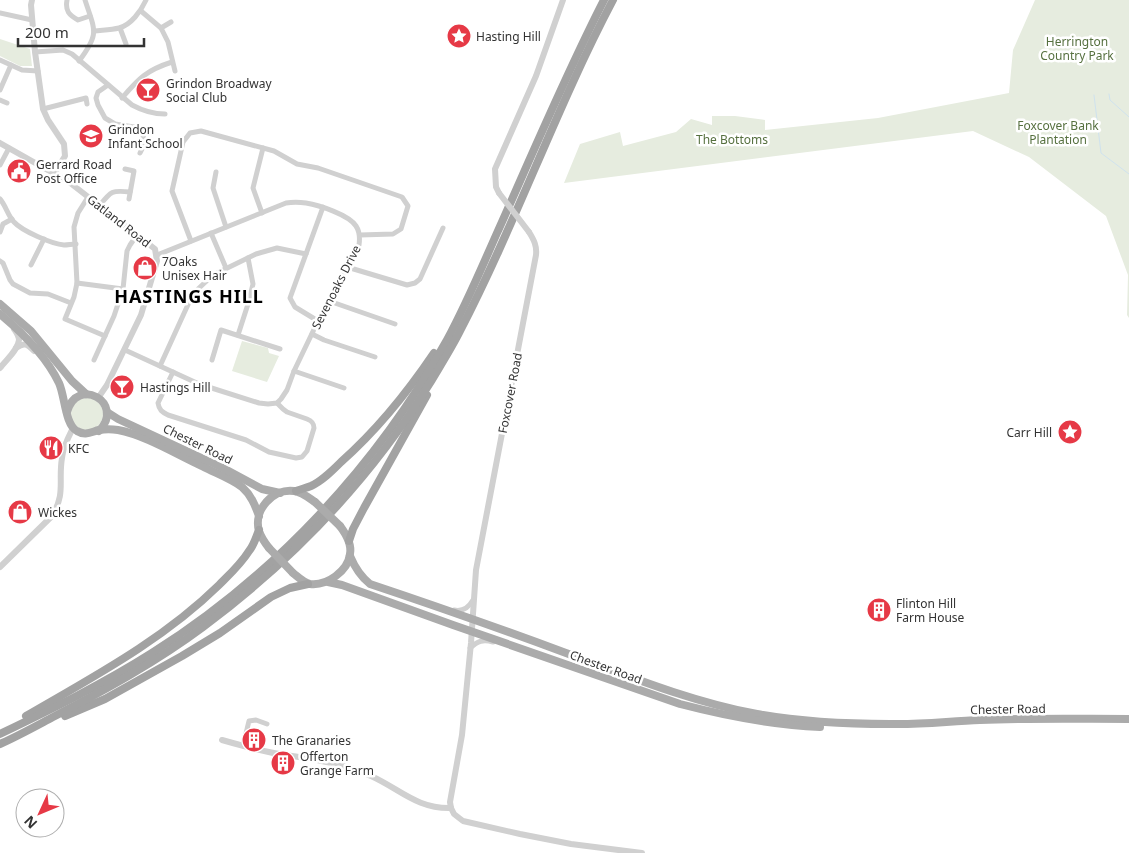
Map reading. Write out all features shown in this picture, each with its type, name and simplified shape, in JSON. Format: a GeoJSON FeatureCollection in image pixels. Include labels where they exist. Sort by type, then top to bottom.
{"type":"FeatureCollection","features":[{"type":"Feature","properties":{"kind":"highway"},"geometry":{"type":"LineString","coordinates":[[0,732],[83,693],[154,652],[219,606],[256,575],[298,536],[335,497],[385,436],[424,378],[447,339],[468,298],[558,96],[604,0]]}},
{"type":"Feature","properties":{"kind":"highway"},"geometry":{"type":"LineString","coordinates":[[349,541],[364,508],[446,361],[503,240],[566,98],[613,0]]}},
{"type":"Feature","properties":{"kind":"highway"},"geometry":{"type":"LineString","coordinates":[[296,491],[311,486],[323,479],[354,451],[390,412],[433,354],[468,298]]}},
{"type":"Feature","properties":{"kind":"highway"},"geometry":{"type":"LineString","coordinates":[[0,744],[93,696],[171,649],[223,612],[278,565],[341,502],[384,449],[423,393],[460,331]]}},
{"type":"Feature","properties":{"kind":"highway"},"geometry":{"type":"LineString","coordinates":[[0,732],[152,640],[185,615],[204,600],[231,573],[249,551],[259,530]]}},
{"type":"Feature","properties":{"kind":"highway"},"geometry":{"type":"LineString","coordinates":[[12,738],[105,699],[205,642],[271,597],[290,588],[308,584]]}},
{"type":"Feature","properties":{"kind":"main road"},"geometry":{"type":"LineString","coordinates":[[0,304],[31,331],[72,381],[86,394]]}},
{"type":"Feature","properties":{"kind":"main road"},"geometry":{"type":"LineString","coordinates":[[0,314],[31,342],[47,363],[62,391],[70,425],[73,428]]}},
{"type":"Feature","properties":{"kind":"main road"},"geometry":{"type":"LineString","coordinates":[[67,412],[75,398],[86,394],[93,394],[98,398]]}},
{"type":"Feature","properties":{"kind":"main road","name":"Chester Road"},"geometry":{"type":"LineString","coordinates":[[98,398],[103,402],[107,412],[118,419],[224,468],[262,489],[280,493]]}},
{"type":"Feature","properties":{"kind":"main road"},"geometry":{"type":"LineString","coordinates":[[99,430],[104,425],[107,412]]}},
{"type":"Feature","properties":{"kind":"main road","name":"Chester Road"},"geometry":{"type":"LineString","coordinates":[[73,428],[82,433],[91,434],[99,430],[116,429],[153,442],[236,483],[248,493],[259,516]]}},
{"type":"Feature","properties":{"kind":"main road"},"geometry":{"type":"LineString","coordinates":[[296,491],[306,495],[346,533],[349,541],[350,556],[346,565],[328,582],[308,584],[269,548],[262,537],[259,530],[259,516],[267,500],[280,493],[296,491]]}},
{"type":"Feature","properties":{"kind":"main road","name":"Chester Road"},"geometry":{"type":"LineString","coordinates":[[350,556],[354,566],[370,584],[694,698],[756,714],[795,720],[887,724]]}},
{"type":"Feature","properties":{"kind":"main road","name":"Chester Road"},"geometry":{"type":"LineString","coordinates":[[328,582],[342,585],[680,704],[753,720],[795,725],[846,727],[980,720],[1129,719]]}},
{"type":"Feature","properties":{"kind":"street"},"geometry":{"type":"LineString","coordinates":[[32,0],[35,52],[43,109],[64,144],[65,156],[54,174]]}},
{"type":"Feature","properties":{"kind":"street"},"geometry":{"type":"LineString","coordinates":[[67,0],[67,11],[72,17],[78,20],[90,16]]}},
{"type":"Feature","properties":{"kind":"street"},"geometry":{"type":"LineString","coordinates":[[80,61],[92,41],[94,31],[85,0]]}},
{"type":"Feature","properties":{"kind":"street"},"geometry":{"type":"LineString","coordinates":[[94,31],[120,28],[141,11],[146,0]]}},
{"type":"Feature","properties":{"kind":"street","name":"Foxcover Road"},"geometry":{"type":"LineString","coordinates":[[451,808],[450,795],[462,735],[476,570],[536,255],[535,243],[529,232],[496,187],[495,169],[539,68],[564,0]]}},
{"type":"Feature","properties":{"kind":"street"},"geometry":{"type":"LineString","coordinates":[[141,11],[161,28],[168,42],[174,71]]}},
{"type":"Feature","properties":{"kind":"street"},"geometry":{"type":"LineString","coordinates":[[0,13],[32,20]]}},
{"type":"Feature","properties":{"kind":"street"},"geometry":{"type":"LineString","coordinates":[[161,28],[171,22]]}},
{"type":"Feature","properties":{"kind":"street"},"geometry":{"type":"LineString","coordinates":[[120,28],[126,44]]}},
{"type":"Feature","properties":{"kind":"street"},"geometry":{"type":"LineString","coordinates":[[35,52],[63,50],[72,54],[122,98],[142,111],[165,114]]}},
{"type":"Feature","properties":{"kind":"street"},"geometry":{"type":"LineString","coordinates":[[0,60],[22,70],[38,71]]}},
{"type":"Feature","properties":{"kind":"street"},"geometry":{"type":"LineString","coordinates":[[122,98],[137,80],[145,74],[152,69],[172,62]]}},
{"type":"Feature","properties":{"kind":"street"},"geometry":{"type":"LineString","coordinates":[[0,90],[11,65]]}},
{"type":"Feature","properties":{"kind":"street"},"geometry":{"type":"LineString","coordinates":[[108,85],[98,92],[96,98],[105,118],[115,124],[134,127],[143,134],[144,145],[140,153]]}},
{"type":"Feature","properties":{"kind":"street"},"geometry":{"type":"LineString","coordinates":[[43,109],[86,98],[87,104]]}},
{"type":"Feature","properties":{"kind":"street"},"geometry":{"type":"LineString","coordinates":[[0,100],[7,103]]}},
{"type":"Feature","properties":{"kind":"street"},"geometry":{"type":"LineString","coordinates":[[143,134],[151,130]]}},
{"type":"Feature","properties":{"kind":"street"},"geometry":{"type":"LineString","coordinates":[[191,241],[172,191],[183,142],[190,134],[201,131],[274,151],[297,164],[318,168],[402,197],[408,206],[402,229],[393,234],[360,235]]}},
{"type":"Feature","properties":{"kind":"street","name":"Gatland Road"},"geometry":{"type":"LineString","coordinates":[[0,143],[69,182],[155,249],[157,255]]}},
{"type":"Feature","properties":{"kind":"street"},"geometry":{"type":"LineString","coordinates":[[0,164],[8,148]]}},
{"type":"Feature","properties":{"kind":"street"},"geometry":{"type":"LineString","coordinates":[[262,213],[253,188],[263,148]]}},
{"type":"Feature","properties":{"kind":"street"},"geometry":{"type":"LineString","coordinates":[[125,169],[134,171],[129,199]]}},
{"type":"Feature","properties":{"kind":"street"},"geometry":{"type":"LineString","coordinates":[[216,172],[213,188],[226,227]]}},
{"type":"Feature","properties":{"kind":"street"},"geometry":{"type":"LineString","coordinates":[[100,205],[108,195],[116,191],[130,192]]}},
{"type":"Feature","properties":{"kind":"street"},"geometry":{"type":"LineString","coordinates":[[88,196],[78,213],[74,227],[77,283],[64,319],[105,336]]}},
{"type":"Feature","properties":{"kind":"street"},"geometry":{"type":"LineString","coordinates":[[0,199],[18,226],[44,239],[65,245],[76,244]]}},
{"type":"Feature","properties":{"kind":"street","name":"Sevenoaks Drive"},"geometry":{"type":"LineString","coordinates":[[157,255],[286,203],[306,202],[323,207],[350,219],[357,226],[360,235],[359,245],[318,321],[294,371],[288,390],[277,403]]}},
{"type":"Feature","properties":{"kind":"street"},"geometry":{"type":"LineString","coordinates":[[318,321],[295,307],[290,298],[323,207]]}},
{"type":"Feature","properties":{"kind":"street"},"geometry":{"type":"LineString","coordinates":[[0,232],[3,224],[12,219]]}},
{"type":"Feature","properties":{"kind":"street"},"geometry":{"type":"LineString","coordinates":[[347,267],[407,285],[414,283],[420,279],[443,228]]}},
{"type":"Feature","properties":{"kind":"street"},"geometry":{"type":"LineString","coordinates":[[211,233],[226,268]]}},
{"type":"Feature","properties":{"kind":"street"},"geometry":{"type":"LineString","coordinates":[[94,360],[114,316],[123,289],[128,251],[138,235]]}},
{"type":"Feature","properties":{"kind":"street"},"geometry":{"type":"LineString","coordinates":[[31,265],[44,239]]}},
{"type":"Feature","properties":{"kind":"street"},"geometry":{"type":"LineString","coordinates":[[160,366],[191,298],[212,275],[248,258],[277,248],[306,254]]}},
{"type":"Feature","properties":{"kind":"street"},"geometry":{"type":"LineString","coordinates":[[98,398],[107,385],[142,315],[158,260],[157,255]]}},
{"type":"Feature","properties":{"kind":"street"},"geometry":{"type":"LineString","coordinates":[[238,335],[253,284],[248,258]]}},
{"type":"Feature","properties":{"kind":"street"},"geometry":{"type":"LineString","coordinates":[[0,261],[3,263],[13,284],[30,293],[48,294],[71,303]]}},
{"type":"Feature","properties":{"kind":"street"},"geometry":{"type":"LineString","coordinates":[[77,283],[123,289]]}},
{"type":"Feature","properties":{"kind":"street"},"geometry":{"type":"LineString","coordinates":[[329,300],[395,324]]}},
{"type":"Feature","properties":{"kind":"street"},"geometry":{"type":"LineString","coordinates":[[0,368],[16,348],[19,338],[8,321]]}},
{"type":"Feature","properties":{"kind":"street"},"geometry":{"type":"LineString","coordinates":[[212,360],[221,330],[280,349]]}},
{"type":"Feature","properties":{"kind":"street"},"geometry":{"type":"LineString","coordinates":[[312,334],[324,340],[375,357]]}},
{"type":"Feature","properties":{"kind":"street"},"geometry":{"type":"LineString","coordinates":[[16,348],[22,345],[28,346],[47,363]]}},
{"type":"Feature","properties":{"kind":"street"},"geometry":{"type":"LineString","coordinates":[[125,350],[199,384],[259,403],[277,403],[283,409],[311,421],[314,428],[307,451],[302,457],[296,458],[269,452],[246,440],[161,412],[158,403],[172,372]]}},
{"type":"Feature","properties":{"kind":"street"},"geometry":{"type":"LineString","coordinates":[[294,371],[344,388]]}},
{"type":"Feature","properties":{"kind":"street"},"geometry":{"type":"LineString","coordinates":[[0,567],[52,516],[58,506],[61,496],[64,446],[73,428]]}},
{"type":"Feature","properties":{"kind":"street"},"geometry":{"type":"LineString","coordinates":[[425,602],[462,610],[468,607],[474,599]]}},
{"type":"Feature","properties":{"kind":"street"},"geometry":{"type":"LineString","coordinates":[[470,648],[485,640],[534,653]]}},
{"type":"Feature","properties":{"kind":"street"},"geometry":{"type":"LineString","coordinates":[[243,746],[250,721],[256,720],[267,724]]}},
{"type":"Feature","properties":{"kind":"street"},"geometry":{"type":"LineString","coordinates":[[222,740],[284,755],[349,766],[372,776],[416,802],[441,809],[451,808],[458,818],[463,821],[571,844],[642,853]]}},
{"type":"Feature","properties":{"kind":"green space"},"geometry":{"type":"Polygon","coordinates":[[[1035,0],[1129,0],[1129,318],[1127,315],[1128,275],[1106,216],[1029,157],[973,131],[564,183],[580,144],[620,132],[623,146],[676,132],[691,119],[712,125],[712,116],[735,116],[765,120],[765,130],[878,118],[1009,93],[1013,50],[1035,0]]]}},
{"type":"Feature","properties":{"kind":"green space"},"geometry":{"type":"Polygon","coordinates":[[[0,39],[30,49],[32,66],[20,66],[0,56],[0,39]]]}},
{"type":"Feature","properties":{"kind":"green space"},"geometry":{"type":"Polygon","coordinates":[[[242,341],[268,348],[269,353],[279,356],[267,382],[232,371],[242,341]]]}},
{"type":"Feature","properties":{"kind":"green space"},"geometry":{"type":"Polygon","coordinates":[[[87,398],[93,399],[98,403],[102,408],[102,420],[98,425],[93,429],[87,430],[81,429],[76,425],[72,420],[71,414],[72,408],[76,403],[81,399],[87,398]]]}},
{"type":"Feature","properties":{"kind":"waterway"},"geometry":{"type":"LineString","coordinates":[[1109,94],[1110,100],[1129,117]]}},
{"type":"Feature","properties":{"kind":"waterway"},"geometry":{"type":"LineString","coordinates":[[1094,95],[1101,153],[1129,174]]}},
{"type":"Feature","properties":{"kind":"place","name":"Hasting Hill"},"geometry":{"type":"Point","coordinates":[459,36]}},
{"type":"Feature","properties":{"kind":"place","name":"Grindon Broadway Social Club"},"geometry":{"type":"Point","coordinates":[148,90]}},
{"type":"Feature","properties":{"kind":"place","name":"Grindon Infant School"},"geometry":{"type":"Point","coordinates":[91,136]}},
{"type":"Feature","properties":{"kind":"place","name":"Gerrard Road Post Office"},"geometry":{"type":"Point","coordinates":[19,171]}},
{"type":"Feature","properties":{"kind":"place","name":"7Oaks Unisex Hair"},"geometry":{"type":"Point","coordinates":[145,268]}},
{"type":"Feature","properties":{"kind":"place","name":"Hastings Hill"},"geometry":{"type":"Point","coordinates":[122,387]}},
{"type":"Feature","properties":{"kind":"place","name":"Carr Hill"},"geometry":{"type":"Point","coordinates":[1070,432]}},
{"type":"Feature","properties":{"kind":"place","name":"KFC"},"geometry":{"type":"Point","coordinates":[51,448]}},
{"type":"Feature","properties":{"kind":"place","name":"Wickes"},"geometry":{"type":"Point","coordinates":[20,512]}},
{"type":"Feature","properties":{"kind":"place","name":"Flinton Hill Farm House"},"geometry":{"type":"Point","coordinates":[879,610]}},
{"type":"Feature","properties":{"kind":"place","name":"The Granaries"},"geometry":{"type":"Point","coordinates":[254,740]}},
{"type":"Feature","properties":{"kind":"place","name":"Offerton Grange Farm"},"geometry":{"type":"Point","coordinates":[283,763]}},
{"type":"Feature","properties":{"kind":"district","name":"HASTINGS HILL"},"geometry":{"type":"Point","coordinates":[189,296]}},
{"type":"Feature","properties":{"kind":"park label","name":"Herrington Country Park"},"geometry":{"type":"Point","coordinates":[1077,48]}},
{"type":"Feature","properties":{"kind":"park label","name":"Foxcover Bank Plantation"},"geometry":{"type":"Point","coordinates":[1058,132]}},
{"type":"Feature","properties":{"kind":"park label","name":"The Bottoms"},"geometry":{"type":"Point","coordinates":[732,139]}}]}
